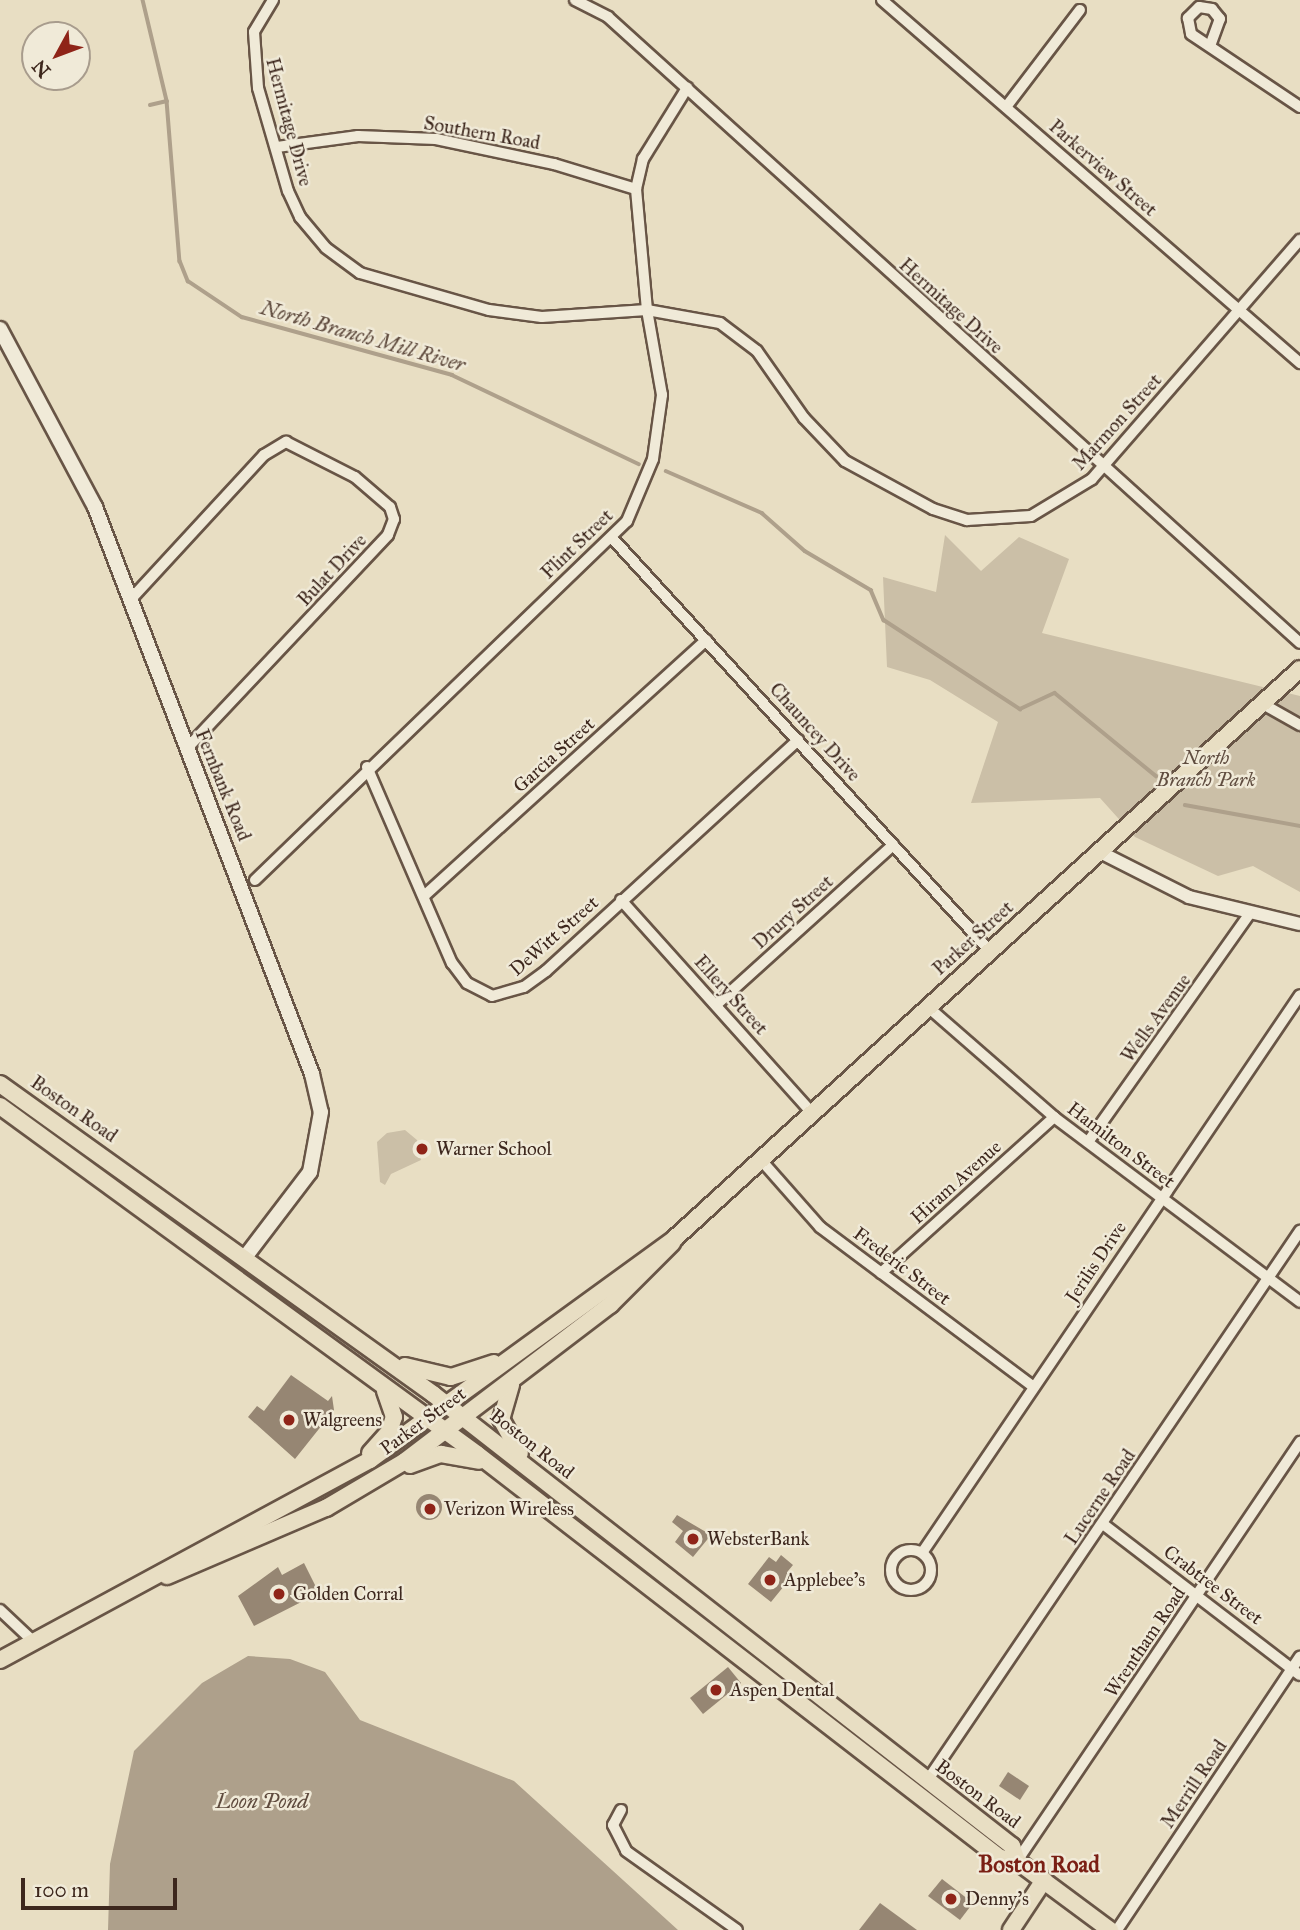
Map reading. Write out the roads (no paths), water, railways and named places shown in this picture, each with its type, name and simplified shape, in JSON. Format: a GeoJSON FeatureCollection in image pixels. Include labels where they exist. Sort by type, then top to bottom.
{"type":"FeatureCollection","features":[{"type":"Feature","properties":{"kind":"main road","name":"Fernbank Road"},"geometry":{"type":"LineString","coordinates":[[0,329],[95,506],[132,598],[321,1112],[310,1172],[246,1256]]}},
{"type":"Feature","properties":{"kind":"main road","name":"Parker Street"},"geometry":{"type":"LineString","coordinates":[[156,1578],[193,1568],[357,1490],[464,1418],[624,1293],[675,1238],[1300,670]]}},
{"type":"Feature","properties":{"kind":"main road","name":"Boston Road"},"geometry":{"type":"LineString","coordinates":[[0,1084],[246,1256],[464,1418],[1012,1846],[1017,1861]]}},
{"type":"Feature","properties":{"kind":"main road","name":"Boston Road"},"geometry":{"type":"LineString","coordinates":[[0,1106],[498,1471],[1000,1857],[1017,1861],[1110,1930]]}},
{"type":"Feature","properties":{"kind":"main road","name":"Parker Street"},"geometry":{"type":"LineString","coordinates":[[0,1660],[354,1470],[429,1420],[521,1349],[675,1238]]}},
{"type":"Feature","properties":{"kind":"main road"},"geometry":{"type":"LineString","coordinates":[[374,1350],[432,1377],[451,1377],[521,1349]]}},
{"type":"Feature","properties":{"kind":"main road"},"geometry":{"type":"LineString","coordinates":[[526,1370],[506,1393],[502,1426],[553,1487]]}},
{"type":"Feature","properties":{"kind":"main road"},"geometry":{"type":"LineString","coordinates":[[354,1470],[389,1432],[394,1418],[390,1396],[377,1381]]}},
{"type":"Feature","properties":{"kind":"main road"},"geometry":{"type":"LineString","coordinates":[[357,1490],[441,1454],[474,1458],[498,1471]]}},
{"type":"Feature","properties":{"kind":"main road"},"geometry":{"type":"LineString","coordinates":[[1010,1930],[1044,1880]]}},
{"type":"Feature","properties":{"kind":"street","name":"Hermitage Drive"},"geometry":{"type":"LineString","coordinates":[[273,0],[254,32],[253,57],[277,147],[300,217],[326,248],[360,273],[448,301],[542,317],[647,310]]}},
{"type":"Feature","properties":{"kind":"street","name":"Hermitage Drive"},"geometry":{"type":"LineString","coordinates":[[575,0],[608,17],[1102,468],[1300,643]]}},
{"type":"Feature","properties":{"kind":"street","name":"Parkerview Street"},"geometry":{"type":"LineString","coordinates":[[882,0],[1300,363]]}},
{"type":"Feature","properties":{"kind":"street"},"geometry":{"type":"LineString","coordinates":[[1006,107],[1080,10]]}},
{"type":"Feature","properties":{"kind":"street"},"geometry":{"type":"LineString","coordinates":[[1210,46],[1300,107]]}},
{"type":"Feature","properties":{"kind":"street","name":"Flint Street"},"geometry":{"type":"LineString","coordinates":[[255,880],[367,767],[613,539],[647,481],[660,419],[662,394],[647,310],[636,189],[643,159],[687,88]]}},
{"type":"Feature","properties":{"kind":"street","name":"Southern Road"},"geometry":{"type":"LineString","coordinates":[[277,147],[358,136],[436,139],[554,164],[636,189]]}},
{"type":"Feature","properties":{"kind":"street","name":"Marmon Street"},"geometry":{"type":"LineString","coordinates":[[647,310],[700,316],[741,336],[845,461],[933,509],[967,520],[1031,516],[1063,501],[1102,468],[1300,240]]}},
{"type":"Feature","properties":{"kind":"street","name":"Bulat Drive"},"geometry":{"type":"LineString","coordinates":[[132,598],[264,455],[286,442],[355,477],[390,507],[394,519],[388,535],[187,748]]}},
{"type":"Feature","properties":{"kind":"street","name":"Chauncey Drive"},"geometry":{"type":"LineString","coordinates":[[613,539],[989,951]]}},
{"type":"Feature","properties":{"kind":"street","name":"Garcia Street"},"geometry":{"type":"LineString","coordinates":[[424,896],[706,640]]}},
{"type":"Feature","properties":{"kind":"street"},"geometry":{"type":"LineString","coordinates":[[1263,704],[1300,725]]}},
{"type":"Feature","properties":{"kind":"street","name":"DeWitt Street"},"geometry":{"type":"LineString","coordinates":[[367,767],[460,975],[492,996],[524,987],[799,740]]}},
{"type":"Feature","properties":{"kind":"street","name":"Drury Street"},"geometry":{"type":"LineString","coordinates":[[716,1005],[893,845]]}},
{"type":"Feature","properties":{"kind":"street"},"geometry":{"type":"LineString","coordinates":[[1100,852],[1189,897],[1250,915],[1300,924]]}},
{"type":"Feature","properties":{"kind":"street","name":"Ellery Street"},"geometry":{"type":"LineString","coordinates":[[621,900],[813,1114]]}},
{"type":"Feature","properties":{"kind":"street","name":"Wells Avenue"},"geometry":{"type":"LineString","coordinates":[[1088,1142],[1250,915]]}},
{"type":"Feature","properties":{"kind":"street","name":"Jerilis Drive"},"geometry":{"type":"LineString","coordinates":[[924,1550],[1161,1196],[1300,995]]}},
{"type":"Feature","properties":{"kind":"street","name":"Hamilton Street"},"geometry":{"type":"LineString","coordinates":[[928,1007],[1054,1117],[1300,1302]]}},
{"type":"Feature","properties":{"kind":"street","name":"Hiram Avenue"},"geometry":{"type":"LineString","coordinates":[[881,1273],[1054,1117]]}},
{"type":"Feature","properties":{"kind":"street","name":"Frederic Street"},"geometry":{"type":"LineString","coordinates":[[761,1160],[820,1227],[1034,1387]]}},
{"type":"Feature","properties":{"kind":"street","name":"Lucerne Road"},"geometry":{"type":"LineString","coordinates":[[927,1781],[1300,1231]]}},
{"type":"Feature","properties":{"kind":"street","name":"Wrentham Road"},"geometry":{"type":"LineString","coordinates":[[1017,1861],[1300,1442]]}},
{"type":"Feature","properties":{"kind":"street","name":"Crabtree Street"},"geometry":{"type":"LineString","coordinates":[[1103,1524],[1296,1672]]}},
{"type":"Feature","properties":{"kind":"street"},"geometry":{"type":"LineString","coordinates":[[912,1549],[924,1550],[932,1572],[923,1585],[914,1591],[895,1586],[890,1570],[895,1558],[912,1549]]}},
{"type":"Feature","properties":{"kind":"street"},"geometry":{"type":"LineString","coordinates":[[0,1610],[34,1642]]}},
{"type":"Feature","properties":{"kind":"street","name":"Merrill Road"},"geometry":{"type":"LineString","coordinates":[[1117,1930],[1296,1672],[1300,1657]]}},
{"type":"Feature","properties":{"kind":"street"},"geometry":{"type":"LineString","coordinates":[[621,1810],[614,1825],[626,1851],[737,1930]]}},
{"type":"Feature","properties":{"kind":"water","name":"Loon Pond"},"geometry":{"type":"Polygon","coordinates":[[[248,1656],[290,1659],[325,1672],[360,1720],[514,1781],[678,1930],[108,1930],[110,1864],[134,1751],[202,1683],[248,1656]]]}},
{"type":"Feature","properties":{"kind":"waterway","name":"North Branch Mill River"},"geometry":{"type":"LineString","coordinates":[[143,0],[167,101],[180,261],[188,281],[242,317],[452,375],[639,464]]}},
{"type":"Feature","properties":{"kind":"waterway"},"geometry":{"type":"LineString","coordinates":[[150,105],[167,101]]}},
{"type":"Feature","properties":{"kind":"waterway","name":"North Branch Mill River"},"geometry":{"type":"LineString","coordinates":[[666,471],[762,513],[805,551],[871,590],[884,620],[1020,709],[1055,693],[1156,776]]}},
{"type":"Feature","properties":{"kind":"waterway","name":"North Branch Mill River"},"geometry":{"type":"LineString","coordinates":[[1185,805],[1300,826]]}},
{"type":"Feature","properties":{"kind":"place","name":"Warner School"},"geometry":{"type":"Point","coordinates":[422,1149]}},
{"type":"Feature","properties":{"kind":"place","name":"Walgreens"},"geometry":{"type":"Point","coordinates":[289,1420]}},
{"type":"Feature","properties":{"kind":"place","name":"Verizon Wireless"},"geometry":{"type":"Point","coordinates":[430,1509]}},
{"type":"Feature","properties":{"kind":"place","name":"WebsterBank"},"geometry":{"type":"Point","coordinates":[693,1539]}},
{"type":"Feature","properties":{"kind":"place","name":"Applebee's"},"geometry":{"type":"Point","coordinates":[770,1580]}},
{"type":"Feature","properties":{"kind":"place","name":"Golden Corral"},"geometry":{"type":"Point","coordinates":[279,1594]}},
{"type":"Feature","properties":{"kind":"place","name":"Aspen Dental"},"geometry":{"type":"Point","coordinates":[716,1690]}},
{"type":"Feature","properties":{"kind":"place","name":"Denny's"},"geometry":{"type":"Point","coordinates":[951,1899]}},
{"type":"Feature","properties":{"kind":"district","name":"Boston Road"},"geometry":{"type":"Point","coordinates":[1039,1864]}},
{"type":"Feature","properties":{"kind":"park label","name":"North Branch Park"},"geometry":{"type":"Point","coordinates":[1206,769]}}]}
